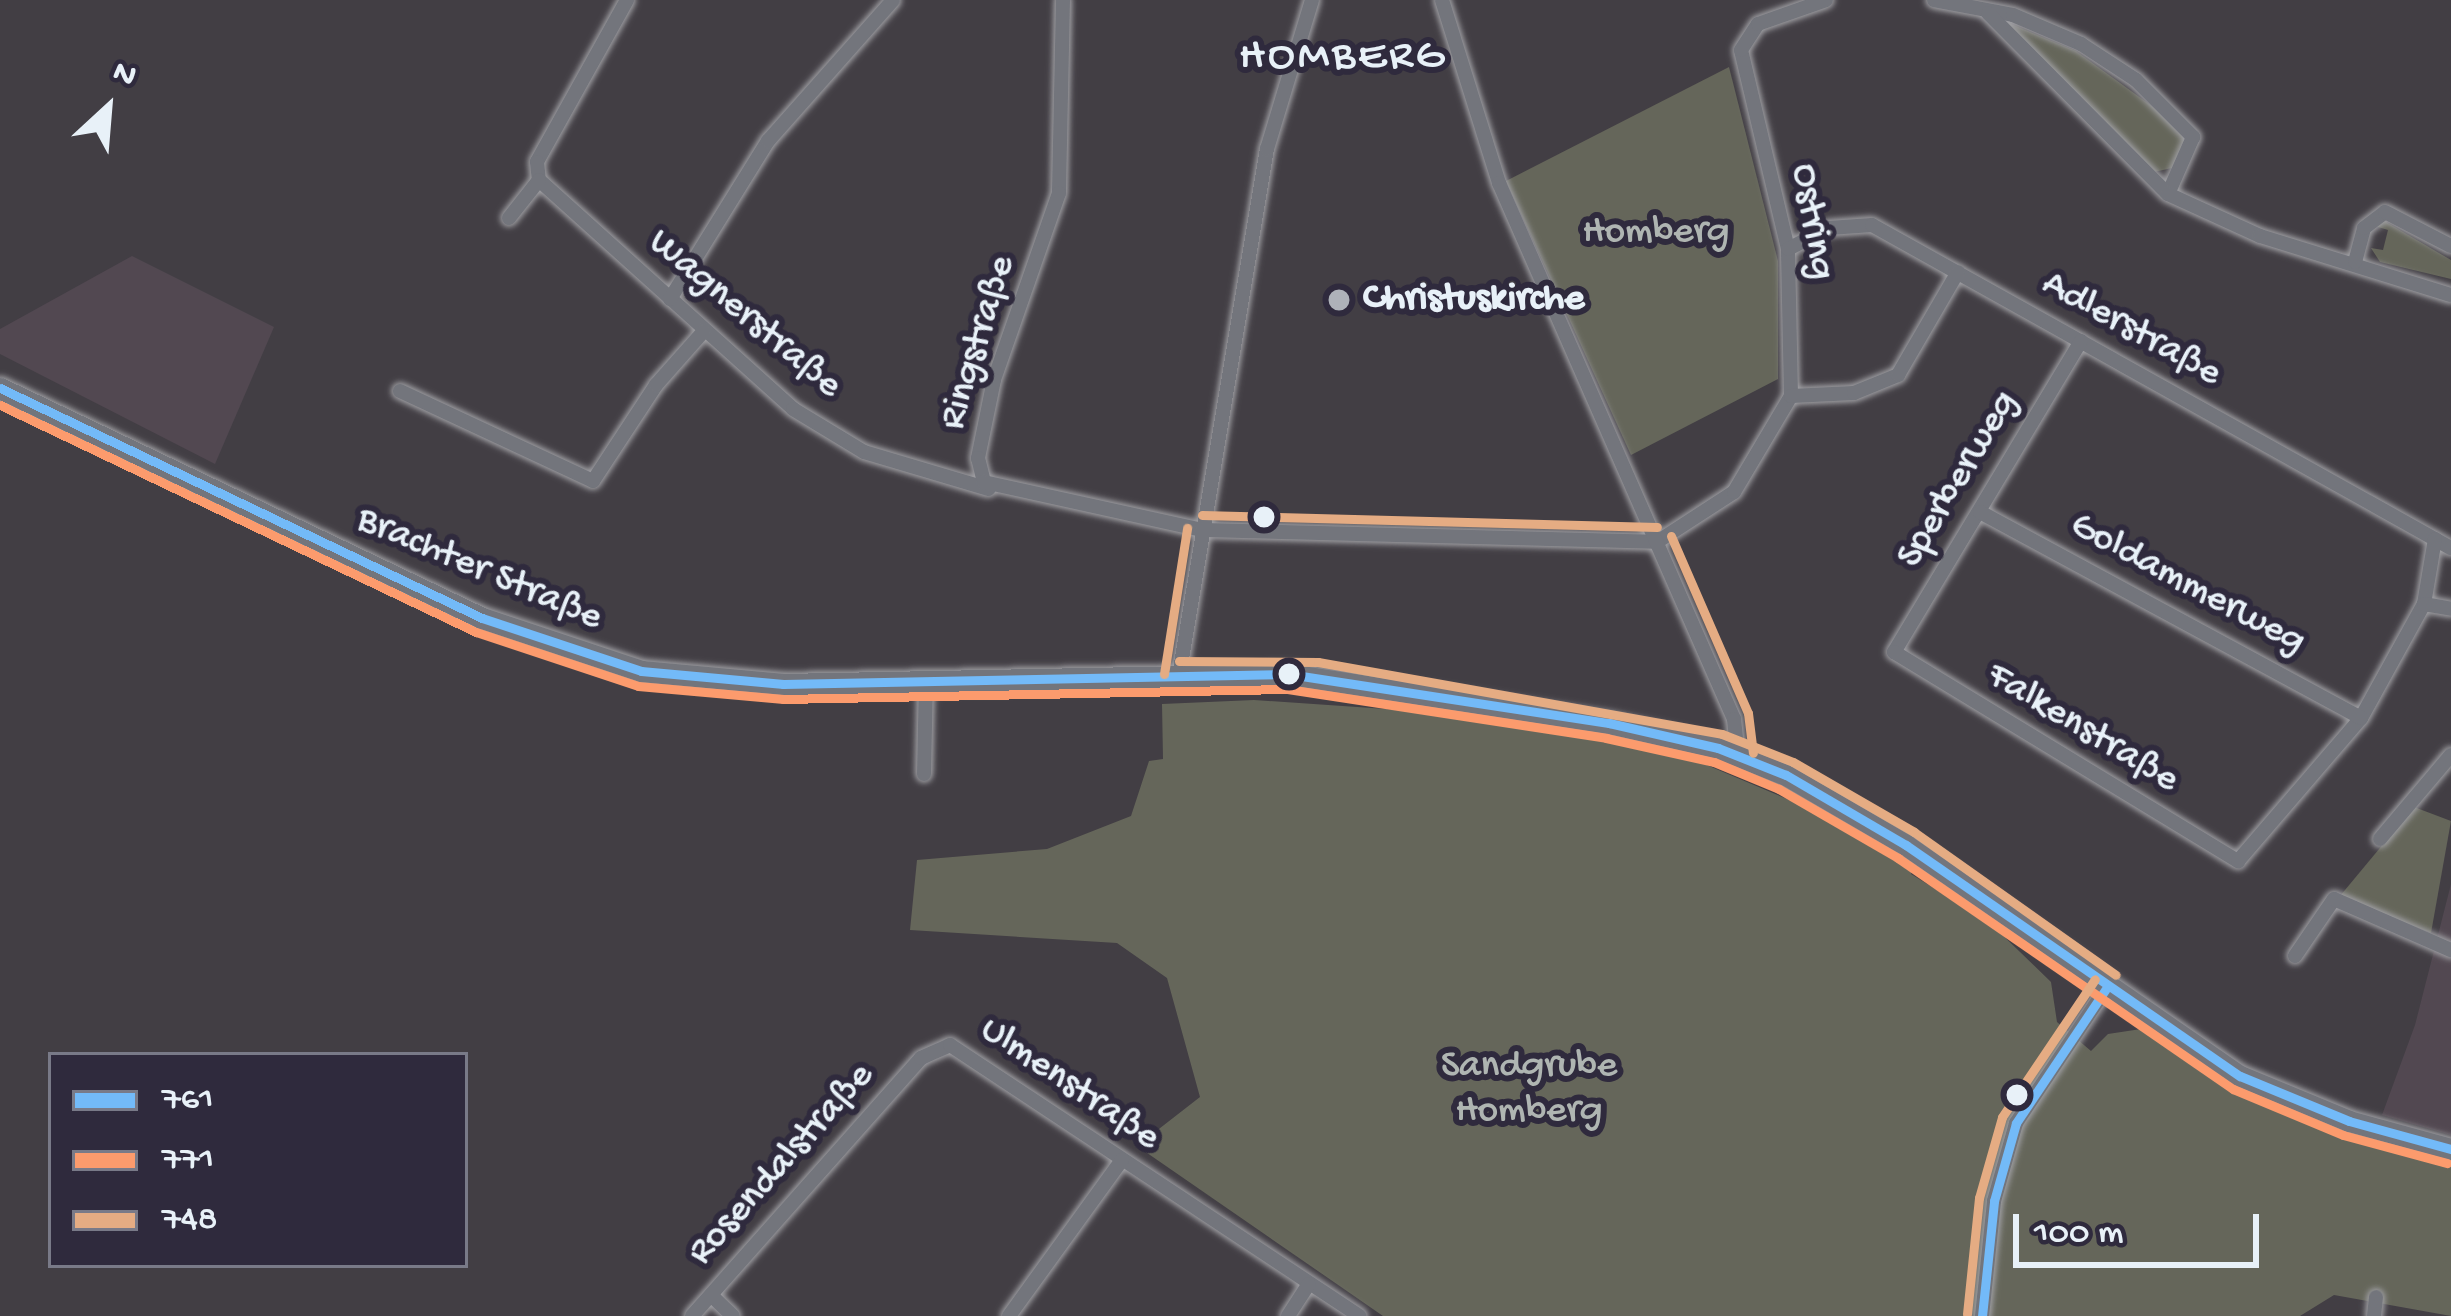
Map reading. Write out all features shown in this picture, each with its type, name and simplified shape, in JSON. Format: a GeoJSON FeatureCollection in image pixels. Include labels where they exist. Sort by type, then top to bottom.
{"type":"FeatureCollection","features":[{"type":"Feature","properties":{"kind":"main road","name":"Brachter Straße"},"geometry":{"type":"LineString","coordinates":[[0,388],[566,652],[705,680],[1315,677],[1610,723],[1738,755],[1906,845],[2107,987],[2268,1090],[2451,1149]]}},
{"type":"Feature","properties":{"kind":"street"},"geometry":{"type":"LineString","coordinates":[[509,218],[536,176],[627,0]]}},
{"type":"Feature","properties":{"kind":"street"},"geometry":{"type":"LineString","coordinates":[[670,299],[768,141],[893,0]]}},
{"type":"Feature","properties":{"kind":"street","name":"Ringstraße"},"geometry":{"type":"LineString","coordinates":[[1063,0],[1059,193],[994,380],[978,474],[994,490],[1202,530]]}},
{"type":"Feature","properties":{"kind":"street"},"geometry":{"type":"LineString","coordinates":[[1179,676],[1267,149],[1312,0]]}},
{"type":"Feature","properties":{"kind":"street"},"geometry":{"type":"LineString","coordinates":[[1442,0],[1499,183],[1734,719],[1738,755]]}},
{"type":"Feature","properties":{"kind":"street","name":"Ostring"},"geometry":{"type":"LineString","coordinates":[[1791,395],[1788,249],[1741,50],[1758,23],[1826,0]]}},
{"type":"Feature","properties":{"kind":"street"},"geometry":{"type":"LineString","coordinates":[[1934,0],[2013,15],[2080,44],[2184,123],[2193,137],[2190,152],[2168,194]]}},
{"type":"Feature","properties":{"kind":"street"},"geometry":{"type":"LineString","coordinates":[[1988,13],[2168,194],[2260,236],[2451,295]]}},
{"type":"Feature","properties":{"kind":"street","name":"Wagnerstraße"},"geometry":{"type":"LineString","coordinates":[[536,176],[794,409],[864,452],[994,490]]}},
{"type":"Feature","properties":{"kind":"street"},"geometry":{"type":"LineString","coordinates":[[2355,262],[2369,220],[2385,212],[2451,246]]}},
{"type":"Feature","properties":{"kind":"street","name":"Adlerstraße"},"geometry":{"type":"LineString","coordinates":[[1788,249],[1829,228],[1872,225],[2451,548]]}},
{"type":"Feature","properties":{"kind":"street"},"geometry":{"type":"LineString","coordinates":[[1202,530],[1657,542],[1734,492],[1791,395],[1885,385],[1907,365],[1958,272]]}},
{"type":"Feature","properties":{"kind":"street"},"geometry":{"type":"LineString","coordinates":[[400,391],[593,482],[656,385],[704,331]]}},
{"type":"Feature","properties":{"kind":"street","name":"Sperberweg"},"geometry":{"type":"LineString","coordinates":[[1894,652],[2081,340]]}},
{"type":"Feature","properties":{"kind":"street","name":"Goldammerweg"},"geometry":{"type":"LineString","coordinates":[[1980,512],[2361,718]]}},
{"type":"Feature","properties":{"kind":"street"},"geometry":{"type":"LineString","coordinates":[[2361,718],[2424,604],[2435,539]]}},
{"type":"Feature","properties":{"kind":"street"},"geometry":{"type":"LineString","coordinates":[[2424,604],[2451,609]]}},
{"type":"Feature","properties":{"kind":"street","name":"Falkenstraße"},"geometry":{"type":"LineString","coordinates":[[1894,652],[2238,860],[2361,718]]}},
{"type":"Feature","properties":{"kind":"street"},"geometry":{"type":"LineString","coordinates":[[924,774],[926,680]]}},
{"type":"Feature","properties":{"kind":"street"},"geometry":{"type":"LineString","coordinates":[[2380,839],[2451,755]]}},
{"type":"Feature","properties":{"kind":"street"},"geometry":{"type":"LineString","coordinates":[[2295,956],[2334,898],[2451,950]]}},
{"type":"Feature","properties":{"kind":"street"},"geometry":{"type":"LineString","coordinates":[[1982,1316],[2009,1142],[2037,1082],[2107,987]]}},
{"type":"Feature","properties":{"kind":"street","name":"Ulmenstraße"},"geometry":{"type":"LineString","coordinates":[[922,1058],[940,1046],[961,1049],[1360,1316]]}},
{"type":"Feature","properties":{"kind":"street","name":"Rosendalstraße"},"geometry":{"type":"LineString","coordinates":[[692,1316],[922,1058]]}},
{"type":"Feature","properties":{"kind":"street"},"geometry":{"type":"LineString","coordinates":[[1009,1316],[1122,1160]]}},
{"type":"Feature","properties":{"kind":"street"},"geometry":{"type":"LineString","coordinates":[[1288,1316],[1310,1284]]}},
{"type":"Feature","properties":{"kind":"street"},"geometry":{"type":"LineString","coordinates":[[711,1295],[733,1316]]}},
{"type":"Feature","properties":{"kind":"street"},"geometry":{"type":"LineString","coordinates":[[2374,1316],[2376,1297]]}},
{"type":"Feature","properties":{"kind":"shaded area"},"geometry":{"type":"Polygon","coordinates":[[[132,256],[274,327],[215,464],[0,354],[0,329],[132,256]]]}},
{"type":"Feature","properties":{"kind":"shaded area"},"geometry":{"type":"Polygon","coordinates":[[[2451,884],[2451,1135],[2382,1115],[2415,1025],[2451,884]]]}},
{"type":"Feature","properties":{"kind":"green space"},"geometry":{"type":"Polygon","coordinates":[[[2006,22],[2076,51],[2178,125],[2188,143],[2172,168],[2154,172],[2006,22]]]}},
{"type":"Feature","properties":{"kind":"green space","name":"Homberg"},"geometry":{"type":"Polygon","coordinates":[[[1729,67],[1778,261],[1778,379],[1631,455],[1506,181],[1729,67]]]}},
{"type":"Feature","properties":{"kind":"green space"},"geometry":{"type":"Polygon","coordinates":[[[2381,219],[2451,260],[2451,279],[2380,262],[2371,248],[2383,250],[2388,230],[2375,226],[2381,219]]]}},
{"type":"Feature","properties":{"kind":"green space","name":"Sandgrube Homberg"},"geometry":{"type":"Polygon","coordinates":[[[1254,700],[1488,716],[1676,752],[1820,813],[1914,864],[1911,874],[1990,923],[2051,982],[2057,1022],[2091,1051],[2108,1034],[2141,1029],[2294,1117],[2451,1162],[2451,1316],[2334,1295],[2300,1316],[1383,1316],[1137,1146],[1200,1097],[1167,978],[1117,943],[910,930],[917,860],[1047,849],[1131,816],[1149,761],[1163,759],[1162,704],[1254,700]]]}},
{"type":"Feature","properties":{"kind":"green space"},"geometry":{"type":"Polygon","coordinates":[[[2414,807],[2451,821],[2431,933],[2340,896],[2414,807]]]}},
{"type":"Feature","properties":{"kind":"transit line","name":"761"},"geometry":{"type":"LineString","coordinates":[[0,388],[482,618],[641,671],[783,684],[1288,674],[1609,723],[1718,748],[1786,775],[1906,845],[2240,1076],[2349,1121],[2451,1149]]}},
{"type":"Feature","properties":{"kind":"transit line","name":"771"},"geometry":{"type":"LineString","coordinates":[[0,405],[476,632],[638,686],[783,699],[1287,689],[1606,738],[1714,762],[1779,789],[1898,858],[2233,1089],[2343,1135],[2447,1163]]}},
{"type":"Feature","properties":{"kind":"transit line","name":"748"},"geometry":{"type":"LineString","coordinates":[[1202,515],[1657,527]]}},
{"type":"Feature","properties":{"kind":"transit line","name":"748"},"geometry":{"type":"LineString","coordinates":[[1164,674],[1187,528]]}},
{"type":"Feature","properties":{"kind":"transit line","name":"748"},"geometry":{"type":"LineString","coordinates":[[1671,536],[1748,713],[1753,753]]}},
{"type":"Feature","properties":{"kind":"transit line","name":"748"},"geometry":{"type":"LineString","coordinates":[[1179,661],[1318,662],[1722,734],[1793,762],[1914,832],[2116,975]]}},
{"type":"Feature","properties":{"kind":"transit line","name":"748"},"geometry":{"type":"LineString","coordinates":[[1967,1314],[1979,1198],[2002,1117],[2095,979]]}},
{"type":"Feature","properties":{"kind":"transit line","name":"761"},"geometry":{"type":"LineString","coordinates":[[1982,1316],[1994,1201],[2016,1123],[2107,987]]}},
{"type":"Feature","properties":{"kind":"place","name":"Christuskirche"},"geometry":{"type":"Point","coordinates":[1339,300]}},
{"type":"Feature","properties":{"kind":"district","name":"HOMBERG"},"geometry":{"type":"Point","coordinates":[1343,58]}}]}
